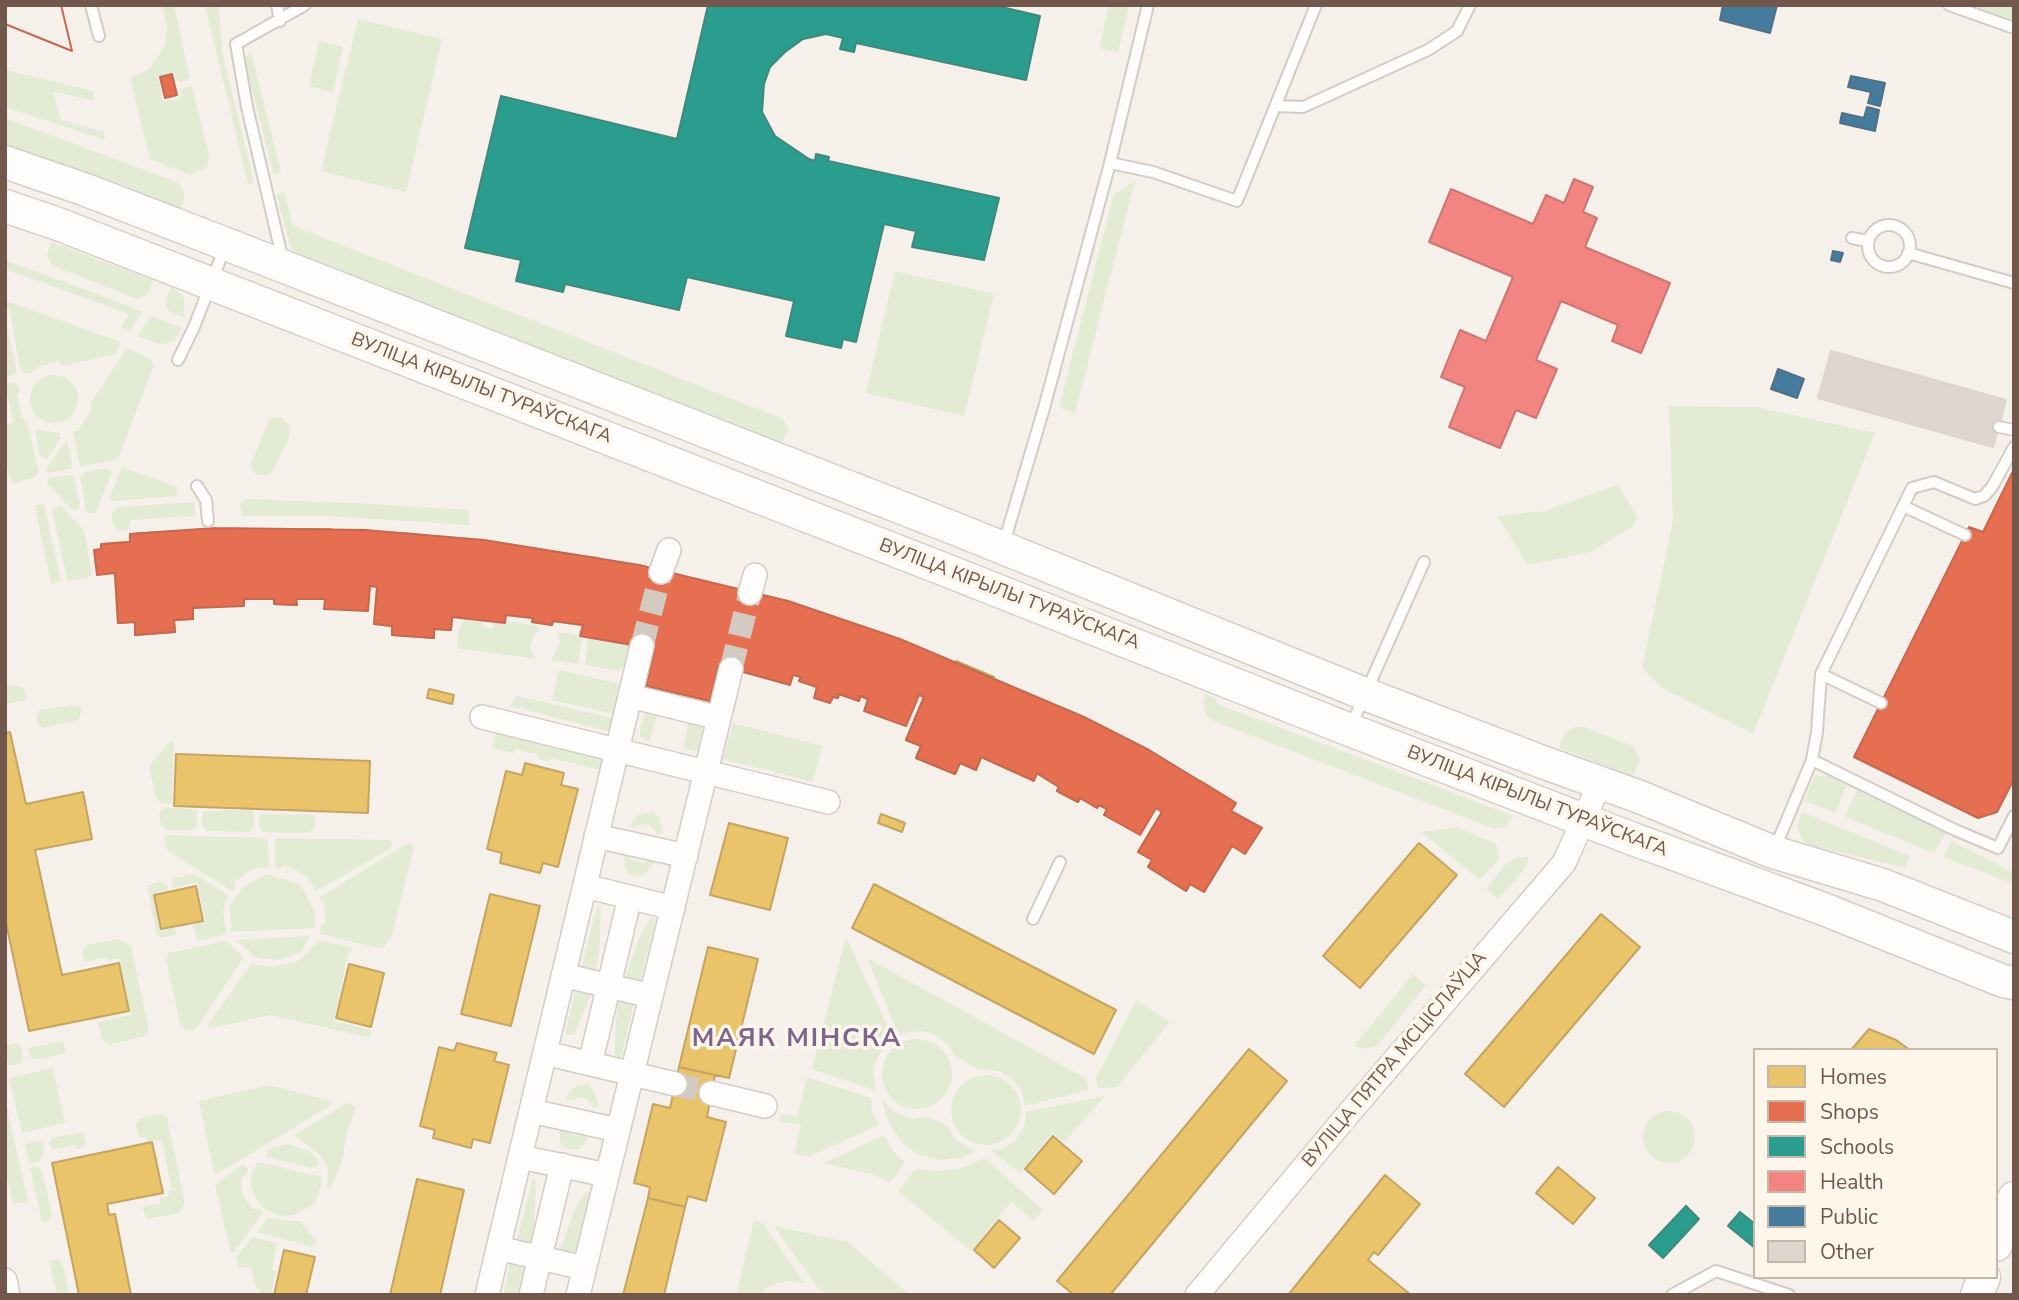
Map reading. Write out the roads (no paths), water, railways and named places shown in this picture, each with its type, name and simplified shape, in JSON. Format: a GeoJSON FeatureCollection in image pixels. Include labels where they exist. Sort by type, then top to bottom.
{"type":"FeatureCollection","features":[{"type":"Feature","properties":{"kind":"main road","name":"ВУЛІЦА КІРЫЛЫ ТУРАЎСКАГА"},"geometry":{"type":"LineString","coordinates":[[5,162],[226,244],[1002,548],[1365,694],[1773,852],[1883,885],[2014,937]]}},
{"type":"Feature","properties":{"kind":"main road","name":"ВУЛІЦА КІРЫЛЫ ТУРАЎСКАГА"},"geometry":{"type":"LineString","coordinates":[[5,206],[211,284],[1350,730],[2014,983]]}},
{"type":"Feature","properties":{"kind":"main road"},"geometry":{"type":"LineString","coordinates":[[1998,1240],[2014,1198]]}},
{"type":"Feature","properties":{"kind":"street"},"geometry":{"type":"LineString","coordinates":[[487,1295],[642,646]]}},
{"type":"Feature","properties":{"kind":"street"},"geometry":{"type":"LineString","coordinates":[[578,1295],[731,669]]}},
{"type":"Feature","properties":{"kind":"street"},"geometry":{"type":"LineString","coordinates":[[630,696],[719,718]]}},
{"type":"Feature","properties":{"kind":"street"},"geometry":{"type":"LineString","coordinates":[[482,717],[828,802]]}},
{"type":"Feature","properties":{"kind":"street","name":"ВУЛІЦА ПЯТРА МСЦІСЛАЎЦА"},"geometry":{"type":"LineString","coordinates":[[1197,1295],[1564,863],[1600,783]]}},
{"type":"Feature","properties":{"kind":"street"},"geometry":{"type":"LineString","coordinates":[[597,836],[686,856]]}},
{"type":"Feature","properties":{"kind":"street"},"geometry":{"type":"LineString","coordinates":[[584,886],[673,908]]}},
{"type":"Feature","properties":{"kind":"street"},"geometry":{"type":"LineString","coordinates":[[590,1064],[630,897]]}},
{"type":"Feature","properties":{"kind":"street"},"geometry":{"type":"LineString","coordinates":[[563,975],[651,996]]}},
{"type":"Feature","properties":{"kind":"street"},"geometry":{"type":"LineString","coordinates":[[545,1053],[675,1084]]}},
{"type":"Feature","properties":{"kind":"street"},"geometry":{"type":"LineString","coordinates":[[711,1093],[765,1106]]}},
{"type":"Feature","properties":{"kind":"street"},"geometry":{"type":"LineString","coordinates":[[531,1111],[618,1130]]}},
{"type":"Feature","properties":{"kind":"street"},"geometry":{"type":"LineString","coordinates":[[520,1157],[607,1175]]}},
{"type":"Feature","properties":{"kind":"street"},"geometry":{"type":"LineString","coordinates":[[531,1295],[562,1166]]}},
{"type":"Feature","properties":{"kind":"street"},"geometry":{"type":"LineString","coordinates":[[498,1248],[584,1268]]}},
{"type":"Feature","properties":{"kind":"street"},"geometry":{"type":"LineString","coordinates":[[5,1280],[8,1295]]}},
{"type":"Feature","properties":{"kind":"lane"},"geometry":{"type":"LineString","coordinates":[[91,5],[99,36]]}},
{"type":"Feature","properties":{"kind":"lane"},"geometry":{"type":"LineString","coordinates":[[277,5],[280,21]]}},
{"type":"Feature","properties":{"kind":"lane"},"geometry":{"type":"LineString","coordinates":[[284,267],[247,107],[236,44],[305,5]]}},
{"type":"Feature","properties":{"kind":"lane"},"geometry":{"type":"LineString","coordinates":[[1002,548],[1044,408],[1110,163],[1148,5]]}},
{"type":"Feature","properties":{"kind":"lane"},"geometry":{"type":"LineString","coordinates":[[1110,163],[1153,172],[1237,201],[1316,5]]}},
{"type":"Feature","properties":{"kind":"lane"},"geometry":{"type":"LineString","coordinates":[[1276,106],[1303,107],[1428,50],[1457,31],[1471,5]]}},
{"type":"Feature","properties":{"kind":"lane"},"geometry":{"type":"LineString","coordinates":[[1949,5],[2014,28]]}},
{"type":"Feature","properties":{"kind":"lane"},"geometry":{"type":"LineString","coordinates":[[1896,227],[1907,235],[1910,248],[1904,261],[1898,266],[1883,267],[1871,259],[1868,241],[1877,228],[1896,227]]}},
{"type":"Feature","properties":{"kind":"lane"},"geometry":{"type":"LineString","coordinates":[[1852,238],[1868,241]]}},
{"type":"Feature","properties":{"kind":"lane"},"geometry":{"type":"LineString","coordinates":[[178,360],[226,244]]}},
{"type":"Feature","properties":{"kind":"lane"},"geometry":{"type":"LineString","coordinates":[[1908,253],[2014,283]]}},
{"type":"Feature","properties":{"kind":"lane"},"geometry":{"type":"LineString","coordinates":[[1998,427],[2014,430]]}},
{"type":"Feature","properties":{"kind":"lane"},"geometry":{"type":"LineString","coordinates":[[1773,852],[1812,760],[1818,732],[1821,674],[1912,488],[1934,482],[1975,499],[1984,496],[1992,487],[2014,447]]}},
{"type":"Feature","properties":{"kind":"lane"},"geometry":{"type":"LineString","coordinates":[[197,486],[206,500],[208,521]]}},
{"type":"Feature","properties":{"kind":"lane"},"geometry":{"type":"LineString","coordinates":[[1903,506],[1965,535]]}},
{"type":"Feature","properties":{"kind":"lane"},"geometry":{"type":"LineString","coordinates":[[1350,730],[1424,562]]}},
{"type":"Feature","properties":{"kind":"lane"},"geometry":{"type":"LineString","coordinates":[[1821,674],[1881,703]]}},
{"type":"Feature","properties":{"kind":"lane"},"geometry":{"type":"LineString","coordinates":[[1812,760],[1955,830],[1998,848],[2014,816]]}},
{"type":"Feature","properties":{"kind":"lane"},"geometry":{"type":"LineString","coordinates":[[1033,919],[1060,862]]}},
{"type":"Feature","properties":{"kind":"lane"},"geometry":{"type":"LineString","coordinates":[[1672,1295],[1716,1271],[1789,1295]]}},
{"type":"Feature","properties":{"kind":"tunnel"},"geometry":{"type":"LineString","coordinates":[[642,646],[661,572]]}},
{"type":"Feature","properties":{"kind":"tunnel"},"geometry":{"type":"LineString","coordinates":[[731,669],[750,593]]}},
{"type":"Feature","properties":{"kind":"tunnel"},"geometry":{"type":"LineString","coordinates":[[675,1084],[711,1093]]}},
{"type":"Feature","properties":{"kind":"district","name":"МАЯК МІНСКА"},"geometry":{"type":"Point","coordinates":[797,1040]}}]}
